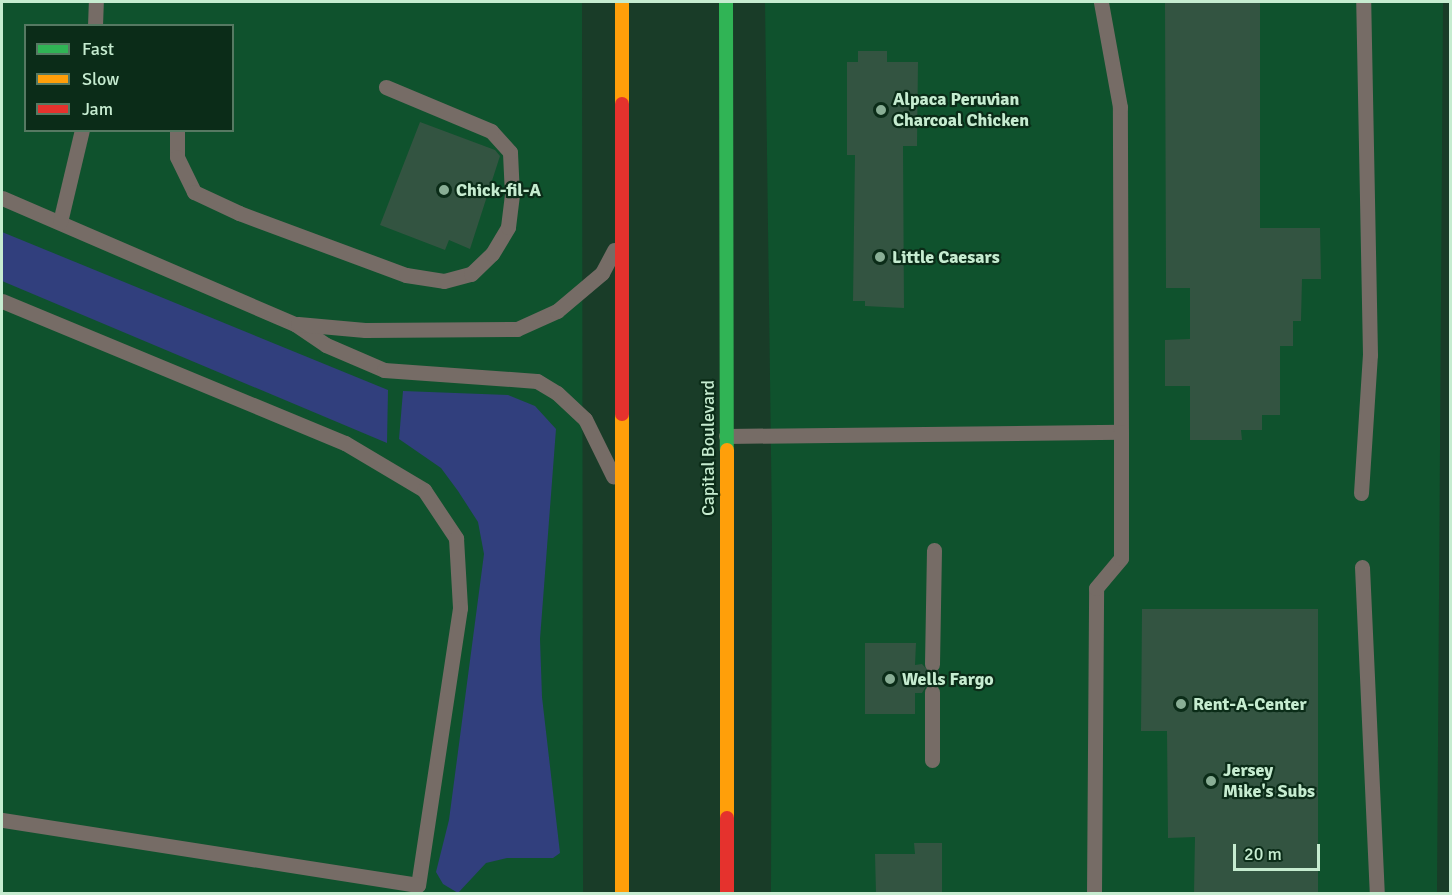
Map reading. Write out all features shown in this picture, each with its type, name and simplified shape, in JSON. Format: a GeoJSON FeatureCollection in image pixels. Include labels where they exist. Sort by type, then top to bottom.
{"type":"FeatureCollection","features":[{"type":"Feature","properties":{"kind":"highway"},"geometry":{"type":"LineString","coordinates":[[622,2],[622,894]]}},
{"type":"Feature","properties":{"kind":"highway","name":"Capital Boulevard"},"geometry":{"type":"LineString","coordinates":[[726,2],[727,894]]}},
{"type":"Feature","properties":{"kind":"lane"},"geometry":{"type":"LineString","coordinates":[[95,24],[96,2]]}},
{"type":"Feature","properties":{"kind":"lane"},"geometry":{"type":"LineString","coordinates":[[1094,894],[1096,588],[1121,558],[1120,107],[1101,2]]}},
{"type":"Feature","properties":{"kind":"lane"},"geometry":{"type":"LineString","coordinates":[[1361,493],[1370,355],[1363,2]]}},
{"type":"Feature","properties":{"kind":"lane"},"geometry":{"type":"LineString","coordinates":[[177,132],[177,157],[194,192],[239,213],[406,275],[444,281],[471,274],[492,254],[508,227],[512,195],[510,152],[491,131],[386,87]]}},
{"type":"Feature","properties":{"kind":"lane"},"geometry":{"type":"LineString","coordinates":[[60,222],[82,132]]}},
{"type":"Feature","properties":{"kind":"lane"},"geometry":{"type":"LineString","coordinates":[[2,198],[295,324],[326,345],[384,370],[537,381],[557,393],[585,418],[622,496]]}},
{"type":"Feature","properties":{"kind":"lane"},"geometry":{"type":"LineString","coordinates":[[295,324],[365,330],[517,328],[557,311],[602,273],[623,231]]}},
{"type":"Feature","properties":{"kind":"lane"},"geometry":{"type":"LineString","coordinates":[[2,301],[345,443],[424,490],[456,538],[460,608],[418,885],[2,820]]}},
{"type":"Feature","properties":{"kind":"lane"},"geometry":{"type":"LineString","coordinates":[[726,436],[1121,432]]}},
{"type":"Feature","properties":{"kind":"lane"},"geometry":{"type":"LineString","coordinates":[[932,664],[934,550]]}},
{"type":"Feature","properties":{"kind":"lane"},"geometry":{"type":"LineString","coordinates":[[1362,567],[1377,894]]}},
{"type":"Feature","properties":{"kind":"lane"},"geometry":{"type":"LineString","coordinates":[[932,692],[932,760]]}},
{"type":"Feature","properties":{"kind":"shaded area"},"geometry":{"type":"Polygon","coordinates":[[[2,2],[582,2],[583,893],[2,894],[2,2]]]}},
{"type":"Feature","properties":{"kind":"shaded area"},"geometry":{"type":"Polygon","coordinates":[[[765,2],[1443,2],[1437,893],[771,893],[772,528],[765,2]]]}},
{"type":"Feature","properties":{"kind":"shaded area"},"geometry":{"type":"Polygon","coordinates":[[[2,232],[388,390],[387,443],[2,281],[2,232]]]}},
{"type":"Feature","properties":{"kind":"shaded area"},"geometry":{"type":"Polygon","coordinates":[[[403,391],[508,395],[535,406],[556,429],[540,639],[542,697],[560,853],[553,858],[507,858],[486,863],[458,893],[443,884],[436,872],[449,820],[484,554],[478,522],[441,468],[399,439],[403,391]]]}},
{"type":"Feature","properties":{"kind":"building"},"geometry":{"type":"Polygon","coordinates":[[[1165,2],[1260,2],[1260,228],[1320,228],[1321,279],[1302,279],[1301,321],[1293,321],[1293,346],[1280,346],[1280,415],[1262,415],[1262,430],[1241,430],[1242,440],[1190,440],[1190,386],[1165,386],[1165,340],[1190,339],[1190,288],[1166,288],[1165,2]]]}},
{"type":"Feature","properties":{"kind":"building"},"geometry":{"type":"Polygon","coordinates":[[[858,51],[887,51],[887,62],[918,62],[917,146],[903,146],[904,308],[865,306],[865,301],[853,301],[855,155],[847,155],[847,62],[858,62],[858,51]]]}},
{"type":"Feature","properties":{"kind":"building"},"geometry":{"type":"Polygon","coordinates":[[[420,122],[495,150],[500,156],[470,249],[449,240],[445,250],[380,225],[420,122]]]}},
{"type":"Feature","properties":{"kind":"building"},"geometry":{"type":"Polygon","coordinates":[[[1142,609],[1318,609],[1318,894],[1194,894],[1195,837],[1168,838],[1167,731],[1141,731],[1142,609]]]}},
{"type":"Feature","properties":{"kind":"building"},"geometry":{"type":"Polygon","coordinates":[[[865,643],[916,643],[915,665],[922,664],[931,674],[939,670],[939,686],[928,683],[922,693],[915,693],[915,714],[865,714],[865,643]]]}},
{"type":"Feature","properties":{"kind":"building"},"geometry":{"type":"Polygon","coordinates":[[[914,843],[942,843],[942,894],[876,894],[875,854],[915,854],[914,843]]]}},
{"type":"Feature","properties":{"kind":"traffic: fast"},"geometry":{"type":"LineString","coordinates":[[726,2],[727,450]]}},
{"type":"Feature","properties":{"kind":"traffic: slow"},"geometry":{"type":"LineString","coordinates":[[622,2],[622,104]]}},
{"type":"Feature","properties":{"kind":"traffic: slow"},"geometry":{"type":"LineString","coordinates":[[622,414],[622,894]]}},
{"type":"Feature","properties":{"kind":"traffic: slow"},"geometry":{"type":"LineString","coordinates":[[727,450],[727,818]]}},
{"type":"Feature","properties":{"kind":"traffic: jam"},"geometry":{"type":"LineString","coordinates":[[622,104],[622,414]]}},
{"type":"Feature","properties":{"kind":"traffic: jam"},"geometry":{"type":"LineString","coordinates":[[727,818],[727,894]]}},
{"type":"Feature","properties":{"kind":"place","name":"Alpaca Peruvian Charcoal Chicken"},"geometry":{"type":"Point","coordinates":[881,110]}},
{"type":"Feature","properties":{"kind":"place","name":"Chick-fil-A"},"geometry":{"type":"Point","coordinates":[444,190]}},
{"type":"Feature","properties":{"kind":"place","name":"Little Caesars"},"geometry":{"type":"Point","coordinates":[880,257]}},
{"type":"Feature","properties":{"kind":"place","name":"Wells Fargo"},"geometry":{"type":"Point","coordinates":[890,679]}},
{"type":"Feature","properties":{"kind":"place","name":"Rent-A-Center"},"geometry":{"type":"Point","coordinates":[1181,704]}},
{"type":"Feature","properties":{"kind":"place","name":"Jersey Mike's Subs"},"geometry":{"type":"Point","coordinates":[1211,781]}}]}
